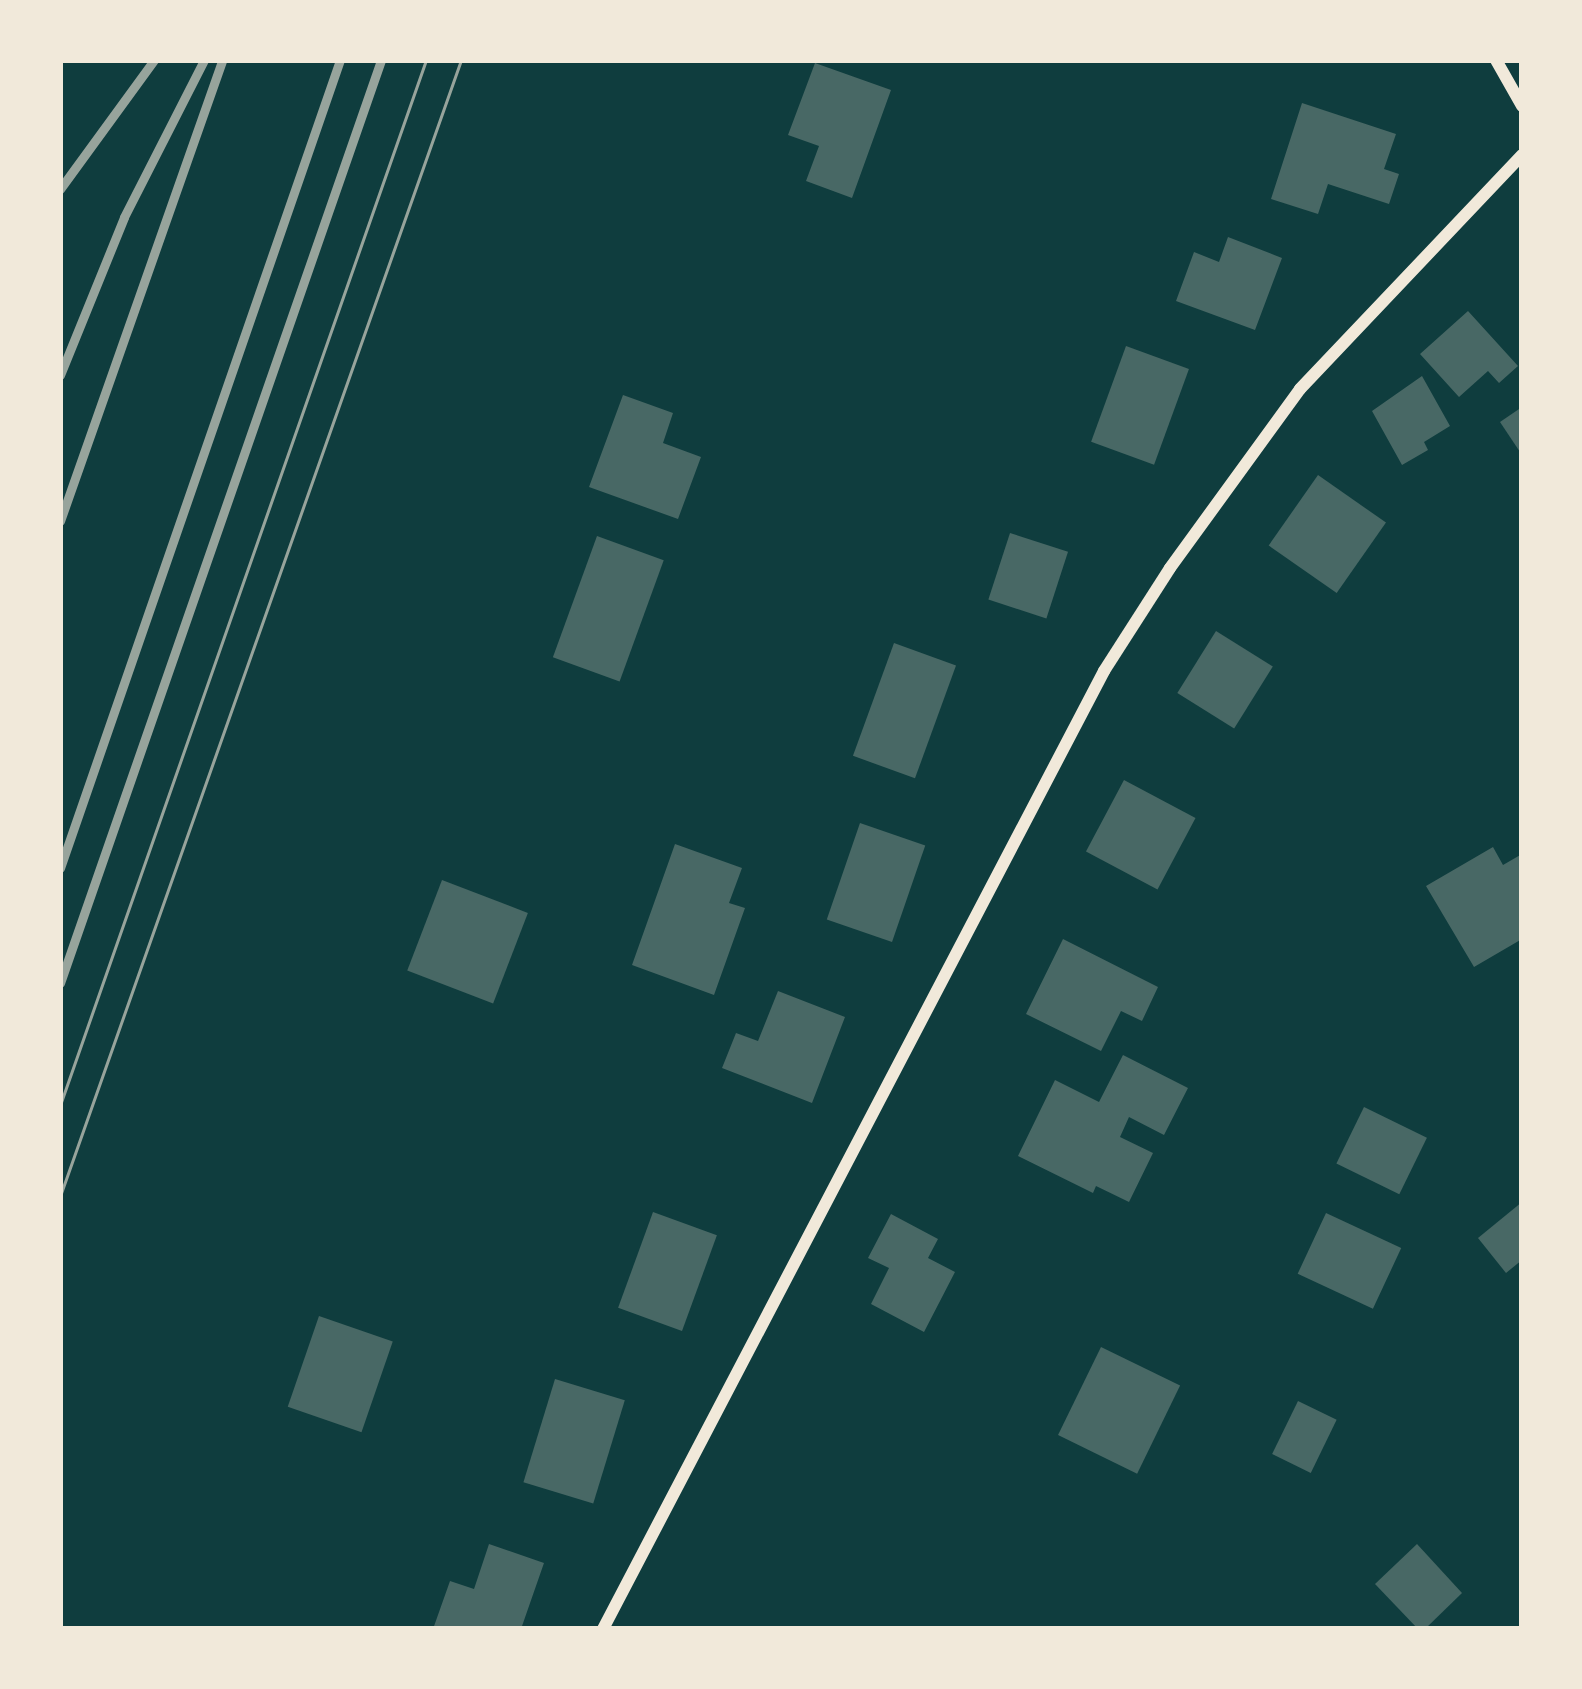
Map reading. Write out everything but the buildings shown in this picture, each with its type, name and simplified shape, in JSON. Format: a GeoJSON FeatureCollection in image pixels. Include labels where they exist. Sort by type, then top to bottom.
{"type":"FeatureCollection","features":[{"type":"Feature","properties":{"kind":"street"},"geometry":{"type":"LineString","coordinates":[[1496,60],[1522,106]]}},
{"type":"Feature","properties":{"kind":"street"},"geometry":{"type":"LineString","coordinates":[[603,1629],[1104,671],[1170,568],[1300,389],[1522,155]]}},
{"type":"Feature","properties":{"kind":"tram line"},"geometry":{"type":"LineString","coordinates":[[60,1105],[426,60]]}},
{"type":"Feature","properties":{"kind":"tram line"},"geometry":{"type":"LineString","coordinates":[[60,1196],[461,60]]}},
{"type":"Feature","properties":{"kind":"railway"},"geometry":{"type":"LineString","coordinates":[[60,189],[154,60]]}},
{"type":"Feature","properties":{"kind":"railway"},"geometry":{"type":"LineString","coordinates":[[60,375],[124,217],[204,60]]}},
{"type":"Feature","properties":{"kind":"railway"},"geometry":{"type":"LineString","coordinates":[[60,521],[222,60]]}},
{"type":"Feature","properties":{"kind":"railway"},"geometry":{"type":"LineString","coordinates":[[60,868],[340,60]]}},
{"type":"Feature","properties":{"kind":"railway"},"geometry":{"type":"LineString","coordinates":[[60,983],[381,60]]}}]}
